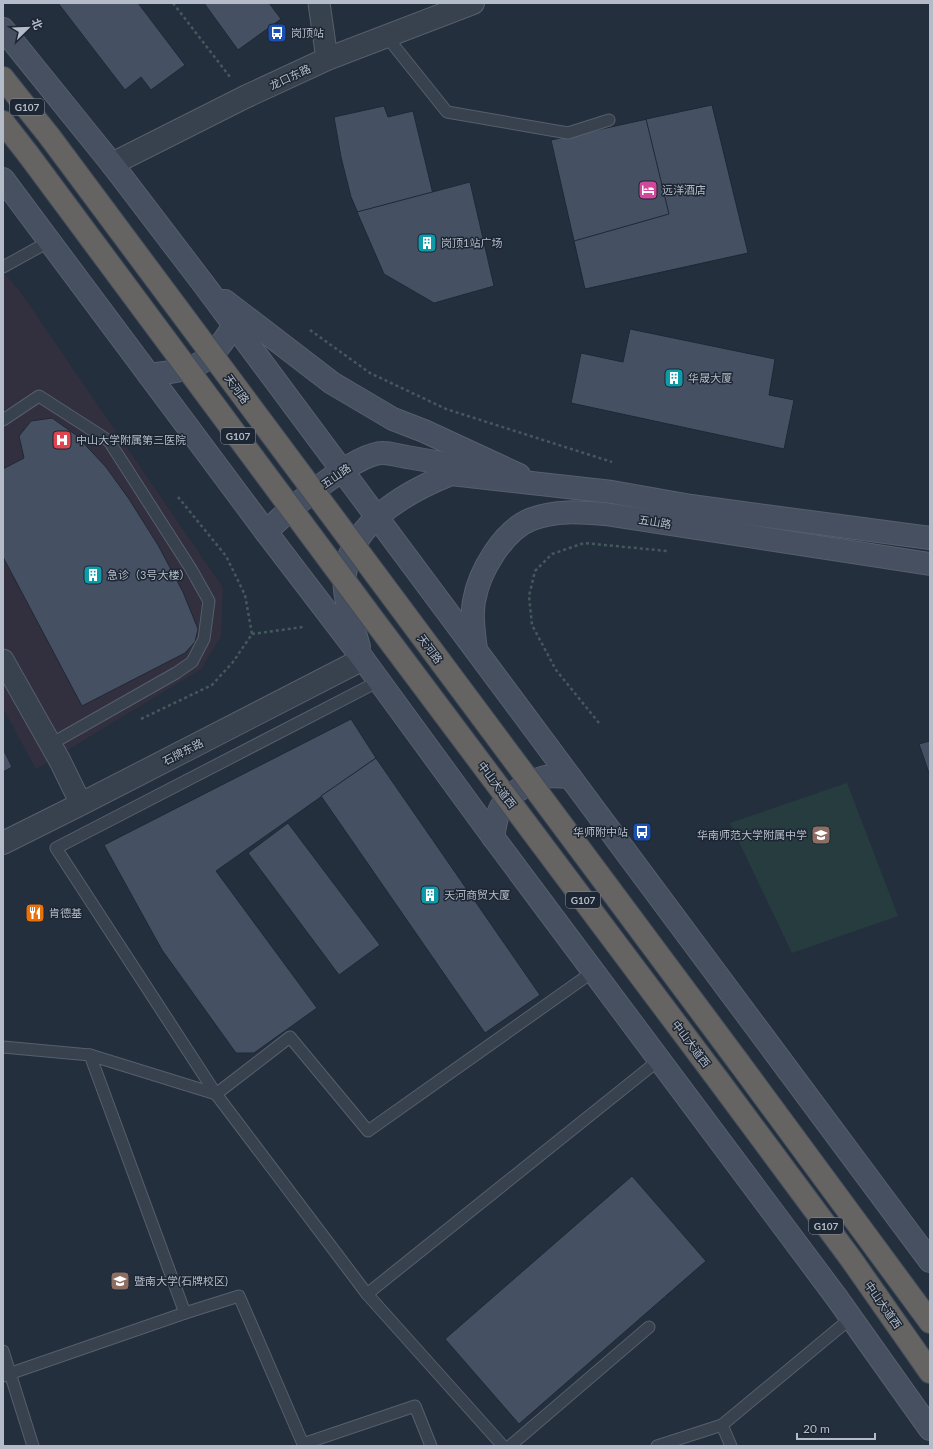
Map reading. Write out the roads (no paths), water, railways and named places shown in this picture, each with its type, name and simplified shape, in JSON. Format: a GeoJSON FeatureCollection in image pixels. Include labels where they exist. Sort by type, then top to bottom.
{"type":"FeatureCollection","features":[{"type":"Feature","properties":{"kind":"highway","name":"天河路"},"geometry":{"type":"LineString","coordinates":[[3,78],[50,137],[740,1064],[930,1322]]}},
{"type":"Feature","properties":{"kind":"highway","name":"中山大道西"},"geometry":{"type":"LineString","coordinates":[[3,122],[851,1259],[930,1372]]}},
{"type":"Feature","properties":{"kind":"main road"},"geometry":{"type":"LineString","coordinates":[[3,29],[112,164],[205,286],[930,1261]]}},
{"type":"Feature","properties":{"kind":"main road"},"geometry":{"type":"LineString","coordinates":[[3,179],[379,681],[493,837],[851,1318],[930,1429]]}},
{"type":"Feature","properties":{"kind":"main road"},"geometry":{"type":"LineString","coordinates":[[205,286],[339,387],[393,419],[424,431],[537,483]]}},
{"type":"Feature","properties":{"kind":"main road"},"geometry":{"type":"LineString","coordinates":[[149,375],[183,371],[208,359],[216,351],[234,325]]}},
{"type":"Feature","properties":{"kind":"main road","name":"五山路"},"geometry":{"type":"LineString","coordinates":[[266,532],[305,497],[342,471],[362,459],[382,453],[427,460],[537,483]]}},
{"type":"Feature","properties":{"kind":"main road","name":"五山路"},"geometry":{"type":"LineString","coordinates":[[363,660],[345,590],[345,571],[352,550],[362,533],[377,517],[404,497],[436,480],[451,474],[612,492],[691,506],[930,538]]}},
{"type":"Feature","properties":{"kind":"main road","name":"五山路"},"geometry":{"type":"LineString","coordinates":[[476,650],[473,620],[474,602],[478,587],[489,563],[503,541],[516,528],[531,519],[554,513],[578,512],[605,514],[930,564]]}},
{"type":"Feature","properties":{"kind":"main road"},"geometry":{"type":"LineString","coordinates":[[493,837],[496,820],[502,806],[514,794],[528,784],[546,777],[570,777]]}},
{"type":"Feature","properties":{"kind":"street"},"geometry":{"type":"LineString","coordinates":[[319,3],[327,59]]}},
{"type":"Feature","properties":{"kind":"street","name":"龙口东路"},"geometry":{"type":"LineString","coordinates":[[112,164],[245,97],[327,59],[473,3]]}},
{"type":"Feature","properties":{"kind":"street"},"geometry":{"type":"LineString","coordinates":[[3,660],[82,804]]}},
{"type":"Feature","properties":{"kind":"street","name":"石牌东路"},"geometry":{"type":"LineString","coordinates":[[3,843],[363,660]]}},
{"type":"Feature","properties":{"kind":"lane"},"geometry":{"type":"LineString","coordinates":[[387,37],[447,112],[568,133],[609,120]]}},
{"type":"Feature","properties":{"kind":"lane"},"geometry":{"type":"LineString","coordinates":[[3,267],[50,241]]}},
{"type":"Feature","properties":{"kind":"lane"},"geometry":{"type":"LineString","coordinates":[[3,420],[39,396],[109,441],[209,601],[204,639],[192,662],[176,673],[50,744]]}},
{"type":"Feature","properties":{"kind":"lane"},"geometry":{"type":"LineString","coordinates":[[379,681],[56,848],[216,1094],[367,1294],[503,1446]]}},
{"type":"Feature","properties":{"kind":"lane"},"geometry":{"type":"LineString","coordinates":[[216,1094],[290,1037],[368,1131],[594,971]]}},
{"type":"Feature","properties":{"kind":"lane"},"geometry":{"type":"LineString","coordinates":[[3,1047],[90,1055],[216,1094]]}},
{"type":"Feature","properties":{"kind":"lane"},"geometry":{"type":"LineString","coordinates":[[90,1055],[185,1313]]}},
{"type":"Feature","properties":{"kind":"lane"},"geometry":{"type":"LineString","coordinates":[[367,1294],[659,1060]]}},
{"type":"Feature","properties":{"kind":"lane"},"geometry":{"type":"LineString","coordinates":[[6,1375],[185,1313],[239,1296],[303,1444],[415,1406],[431,1446]]}},
{"type":"Feature","properties":{"kind":"lane"},"geometry":{"type":"LineString","coordinates":[[657,1446],[722,1425],[851,1318]]}},
{"type":"Feature","properties":{"kind":"lane"},"geometry":{"type":"LineString","coordinates":[[510,1446],[649,1327]]}},
{"type":"Feature","properties":{"kind":"lane"},"geometry":{"type":"LineString","coordinates":[[3,1351],[6,1375],[33,1446]]}},
{"type":"Feature","properties":{"kind":"lane"},"geometry":{"type":"LineString","coordinates":[[722,1425],[731,1446]]}},
{"type":"Feature","properties":{"kind":"place","name":"岗顶站"},"geometry":{"type":"Point","coordinates":[277,33]}},
{"type":"Feature","properties":{"kind":"place","name":"远洋酒店"},"geometry":{"type":"Point","coordinates":[648,190]}},
{"type":"Feature","properties":{"kind":"place","name":"岗顶1站广场"},"geometry":{"type":"Point","coordinates":[427,243]}},
{"type":"Feature","properties":{"kind":"place","name":"华晟大厦"},"geometry":{"type":"Point","coordinates":[674,378]}},
{"type":"Feature","properties":{"kind":"place","name":"中山大学附属第三医院"},"geometry":{"type":"Point","coordinates":[62,440]}},
{"type":"Feature","properties":{"kind":"place","name":"急诊（3号大楼）"},"geometry":{"type":"Point","coordinates":[93,575]}},
{"type":"Feature","properties":{"kind":"place","name":"华师附中站"},"geometry":{"type":"Point","coordinates":[642,832]}},
{"type":"Feature","properties":{"kind":"place","name":"华南师范大学附属中学"},"geometry":{"type":"Point","coordinates":[821,835]}},
{"type":"Feature","properties":{"kind":"place","name":"天河商贸大厦"},"geometry":{"type":"Point","coordinates":[430,895]}},
{"type":"Feature","properties":{"kind":"place","name":"肯德基"},"geometry":{"type":"Point","coordinates":[35,913]}},
{"type":"Feature","properties":{"kind":"place","name":"暨南大学(石牌校区)"},"geometry":{"type":"Point","coordinates":[120,1281]}}]}
